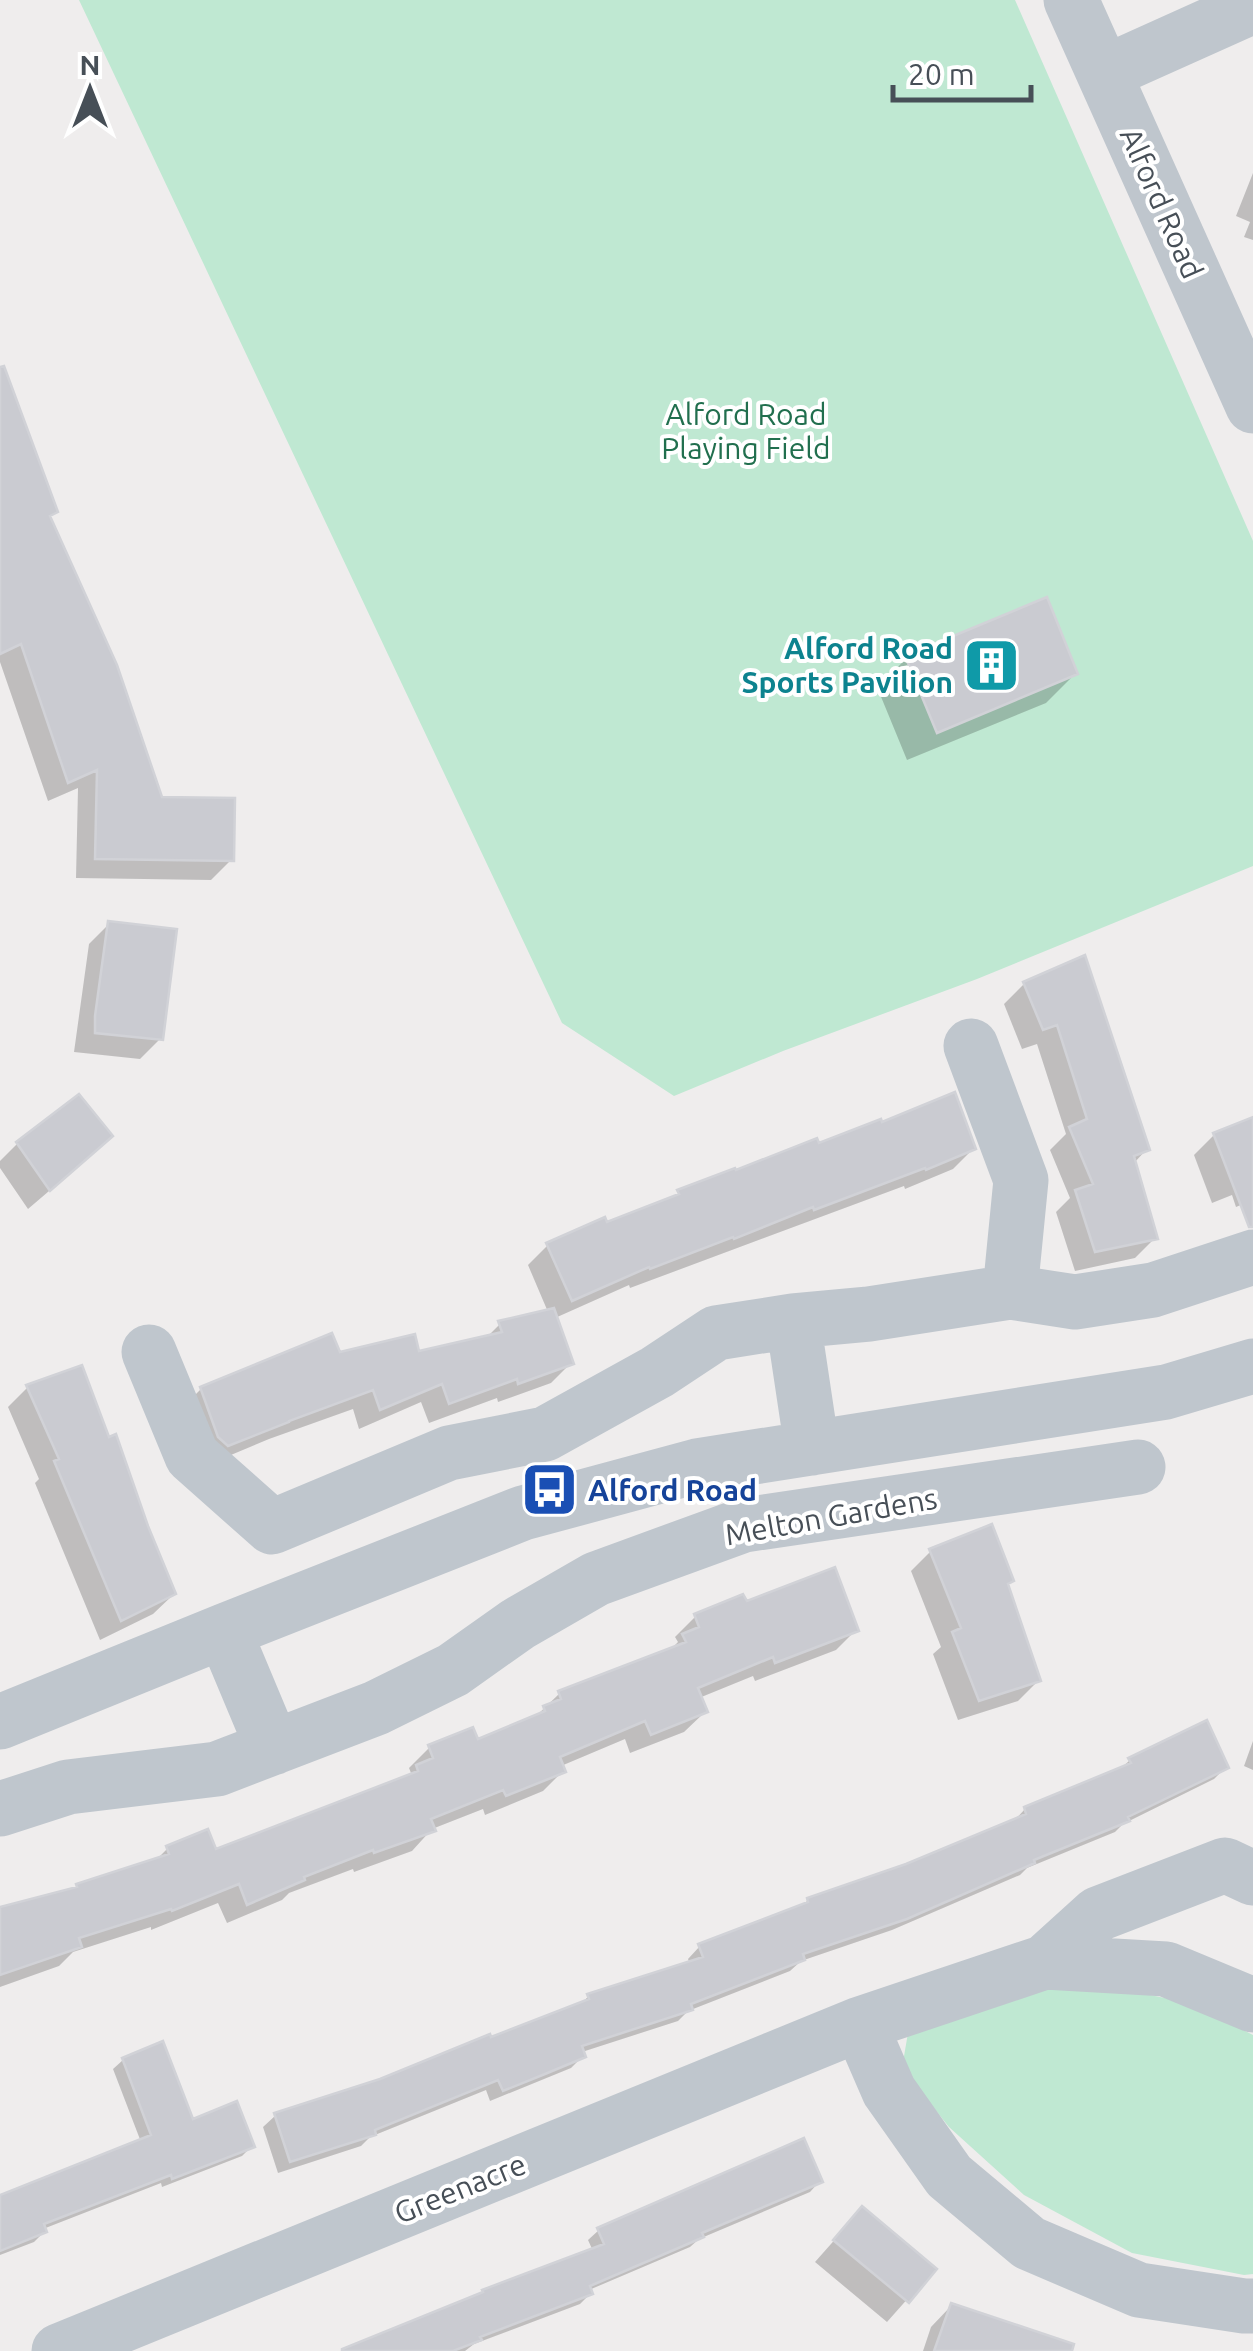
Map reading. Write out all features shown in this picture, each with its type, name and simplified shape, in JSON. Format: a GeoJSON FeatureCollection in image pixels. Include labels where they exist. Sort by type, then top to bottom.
{"type":"FeatureCollection","features":[{"type":"Feature","properties":{"kind":"street","name":"Alford Road"},"geometry":{"type":"LineString","coordinates":[[1071,0],[1253,406]]}},
{"type":"Feature","properties":{"kind":"street"},"geometry":{"type":"LineString","coordinates":[[1104,73],[1253,6]]}},
{"type":"Feature","properties":{"kind":"street"},"geometry":{"type":"LineString","coordinates":[[971,1046],[1021,1180],[1010,1292]]}},
{"type":"Feature","properties":{"kind":"street"},"geometry":{"type":"LineString","coordinates":[[148,1352],[192,1456],[272,1527],[449,1452],[545,1434],[657,1372],[716,1333],[1010,1292],[1075,1302],[1153,1290],[1253,1256]]}},
{"type":"Feature","properties":{"kind":"street"},"geometry":{"type":"LineString","coordinates":[[793,1321],[812,1448]]}},
{"type":"Feature","properties":{"kind":"street"},"geometry":{"type":"LineString","coordinates":[[0,1722],[523,1514],[697,1466],[1166,1392],[1253,1366]]}},
{"type":"Feature","properties":{"kind":"street","name":"Melton Gardens"},"geometry":{"type":"LineString","coordinates":[[0,1809],[68,1787],[217,1769],[273,1748],[376,1708],[453,1670],[518,1624],[596,1579],[744,1525],[1138,1467]]}},
{"type":"Feature","properties":{"kind":"street"},"geometry":{"type":"LineString","coordinates":[[224,1630],[273,1748]]}},
{"type":"Feature","properties":{"kind":"street","name":"Greenacre"},"geometry":{"type":"LineString","coordinates":[[1046,1962],[1098,1914],[1225,1865],[1253,1878]]}},
{"type":"Feature","properties":{"kind":"street","name":"Greenacre"},"geometry":{"type":"LineString","coordinates":[[59,2351],[860,2024],[1046,1962],[1166,1969],[1253,2006]]}},
{"type":"Feature","properties":{"kind":"street"},"geometry":{"type":"LineString","coordinates":[[860,2024],[889,2091],[949,2176],[1029,2243],[1139,2290],[1253,2306]]}},
{"type":"Feature","properties":{"kind":"green space","name":"Alford Road Playing Field"},"geometry":{"type":"Polygon","coordinates":[[[79,0],[1015,0],[1253,541],[1253,866],[977,979],[674,1096],[562,1023],[79,0]]]}},
{"type":"Feature","properties":{"kind":"green space"},"geometry":{"type":"Polygon","coordinates":[[[1035,1987],[1110,1987],[1190,2003],[1253,2035],[1253,2274],[1132,2253],[1024,2195],[949,2127],[902,2068],[909,2027],[1035,1987]]]}},
{"type":"Feature","properties":{"kind":"building"},"geometry":{"type":"Polygon","coordinates":[[[4,366],[58,512],[50,516],[117,665],[162,797],[235,798],[234,861],[95,859],[97,770],[68,783],[21,644],[0,654],[0,367],[4,366]]]}},
{"type":"Feature","properties":{"kind":"building","name":"Alford Road Sports Pavilion"},"geometry":{"type":"Polygon","coordinates":[[[1047,597],[1078,674],[937,733],[905,656],[1047,597]]]}},
{"type":"Feature","properties":{"kind":"building"},"geometry":{"type":"Polygon","coordinates":[[[108,921],[177,929],[163,1040],[95,1033],[108,921]]]}},
{"type":"Feature","properties":{"kind":"building"},"geometry":{"type":"Polygon","coordinates":[[[1085,955],[1150,1150],[1134,1156],[1158,1239],[1095,1252],[1075,1190],[1093,1184],[1069,1127],[1087,1119],[1057,1025],[1043,1030],[1023,982],[1085,955]]]}},
{"type":"Feature","properties":{"kind":"building"},"geometry":{"type":"Polygon","coordinates":[[[955,1092],[976,1149],[649,1267],[572,1301],[546,1243],[605,1217],[607,1222],[679,1194],[677,1190],[735,1168],[817,1138],[819,1143],[881,1119],[882,1122],[955,1092]]]}},
{"type":"Feature","properties":{"kind":"building"},"geometry":{"type":"Polygon","coordinates":[[[79,1094],[113,1136],[50,1191],[16,1142],[79,1094]]]}},
{"type":"Feature","properties":{"kind":"building"},"geometry":{"type":"Polygon","coordinates":[[[1253,1117],[1253,1227],[1249,1227],[1213,1133],[1253,1117]]]}},
{"type":"Feature","properties":{"kind":"building"},"geometry":{"type":"Polygon","coordinates":[[[554,1308],[574,1364],[518,1384],[517,1379],[449,1404],[442,1384],[380,1410],[373,1390],[228,1446],[218,1437],[200,1387],[332,1333],[340,1352],[415,1334],[419,1351],[502,1332],[498,1321],[554,1308]]]}},
{"type":"Feature","properties":{"kind":"building"},"geometry":{"type":"Polygon","coordinates":[[[82,1365],[109,1437],[116,1434],[176,1594],[121,1621],[26,1385],[82,1365]]]}},
{"type":"Feature","properties":{"kind":"building"},"geometry":{"type":"Polygon","coordinates":[[[992,1524],[1014,1581],[1008,1584],[1041,1681],[979,1701],[952,1632],[961,1628],[929,1549],[992,1524]]]}},
{"type":"Feature","properties":{"kind":"building"},"geometry":{"type":"Polygon","coordinates":[[[835,1567],[859,1631],[775,1663],[773,1657],[698,1688],[708,1712],[651,1735],[645,1721],[560,1757],[566,1772],[506,1796],[503,1790],[431,1819],[436,1831],[304,1877],[305,1880],[247,1905],[239,1884],[172,1911],[79,1938],[82,1947],[0,1975],[0,1907],[77,1887],[76,1884],[169,1854],[166,1846],[208,1829],[216,1849],[418,1771],[416,1765],[433,1758],[428,1745],[473,1727],[478,1739],[545,1711],[543,1706],[561,1699],[558,1691],[686,1642],[682,1634],[699,1627],[694,1614],[743,1594],[747,1601],[835,1567]]]}},
{"type":"Feature","properties":{"kind":"building"},"geometry":{"type":"Polygon","coordinates":[[[1207,1720],[1229,1768],[1128,1817],[1130,1821],[907,1919],[803,1954],[805,1960],[691,2004],[693,2010],[582,2046],[586,2057],[545,2074],[503,2091],[498,2080],[375,2130],[376,2135],[290,2162],[274,2113],[380,2079],[490,2034],[491,2037],[589,1999],[587,1994],[703,1957],[698,1944],[1026,1814],[1024,1807],[1131,1763],[1128,1758],[1207,1720]]]}},
{"type":"Feature","properties":{"kind":"building"},"geometry":{"type":"Polygon","coordinates":[[[163,2041],[193,2119],[237,2101],[255,2147],[44,2224],[47,2232],[0,2251],[0,2195],[151,2135],[122,2058],[163,2041]]]}},
{"type":"Feature","properties":{"kind":"building"},"geometry":{"type":"Polygon","coordinates":[[[804,2138],[823,2182],[590,2286],[593,2294],[453,2351],[342,2351],[482,2290],[604,2244],[597,2228],[804,2138]]]}},
{"type":"Feature","properties":{"kind":"building"},"geometry":{"type":"Polygon","coordinates":[[[862,2206],[937,2269],[909,2303],[833,2240],[862,2206]]]}},
{"type":"Feature","properties":{"kind":"building"},"geometry":{"type":"Polygon","coordinates":[[[951,2303],[1074,2344],[1072,2351],[934,2351],[951,2303]]]}},
{"type":"Feature","properties":{"kind":"place","name":"Alford Road Sports Pavilion"},"geometry":{"type":"Point","coordinates":[992,665]}},
{"type":"Feature","properties":{"kind":"place","name":"Alford Road"},"geometry":{"type":"Point","coordinates":[549,1490]}}]}
